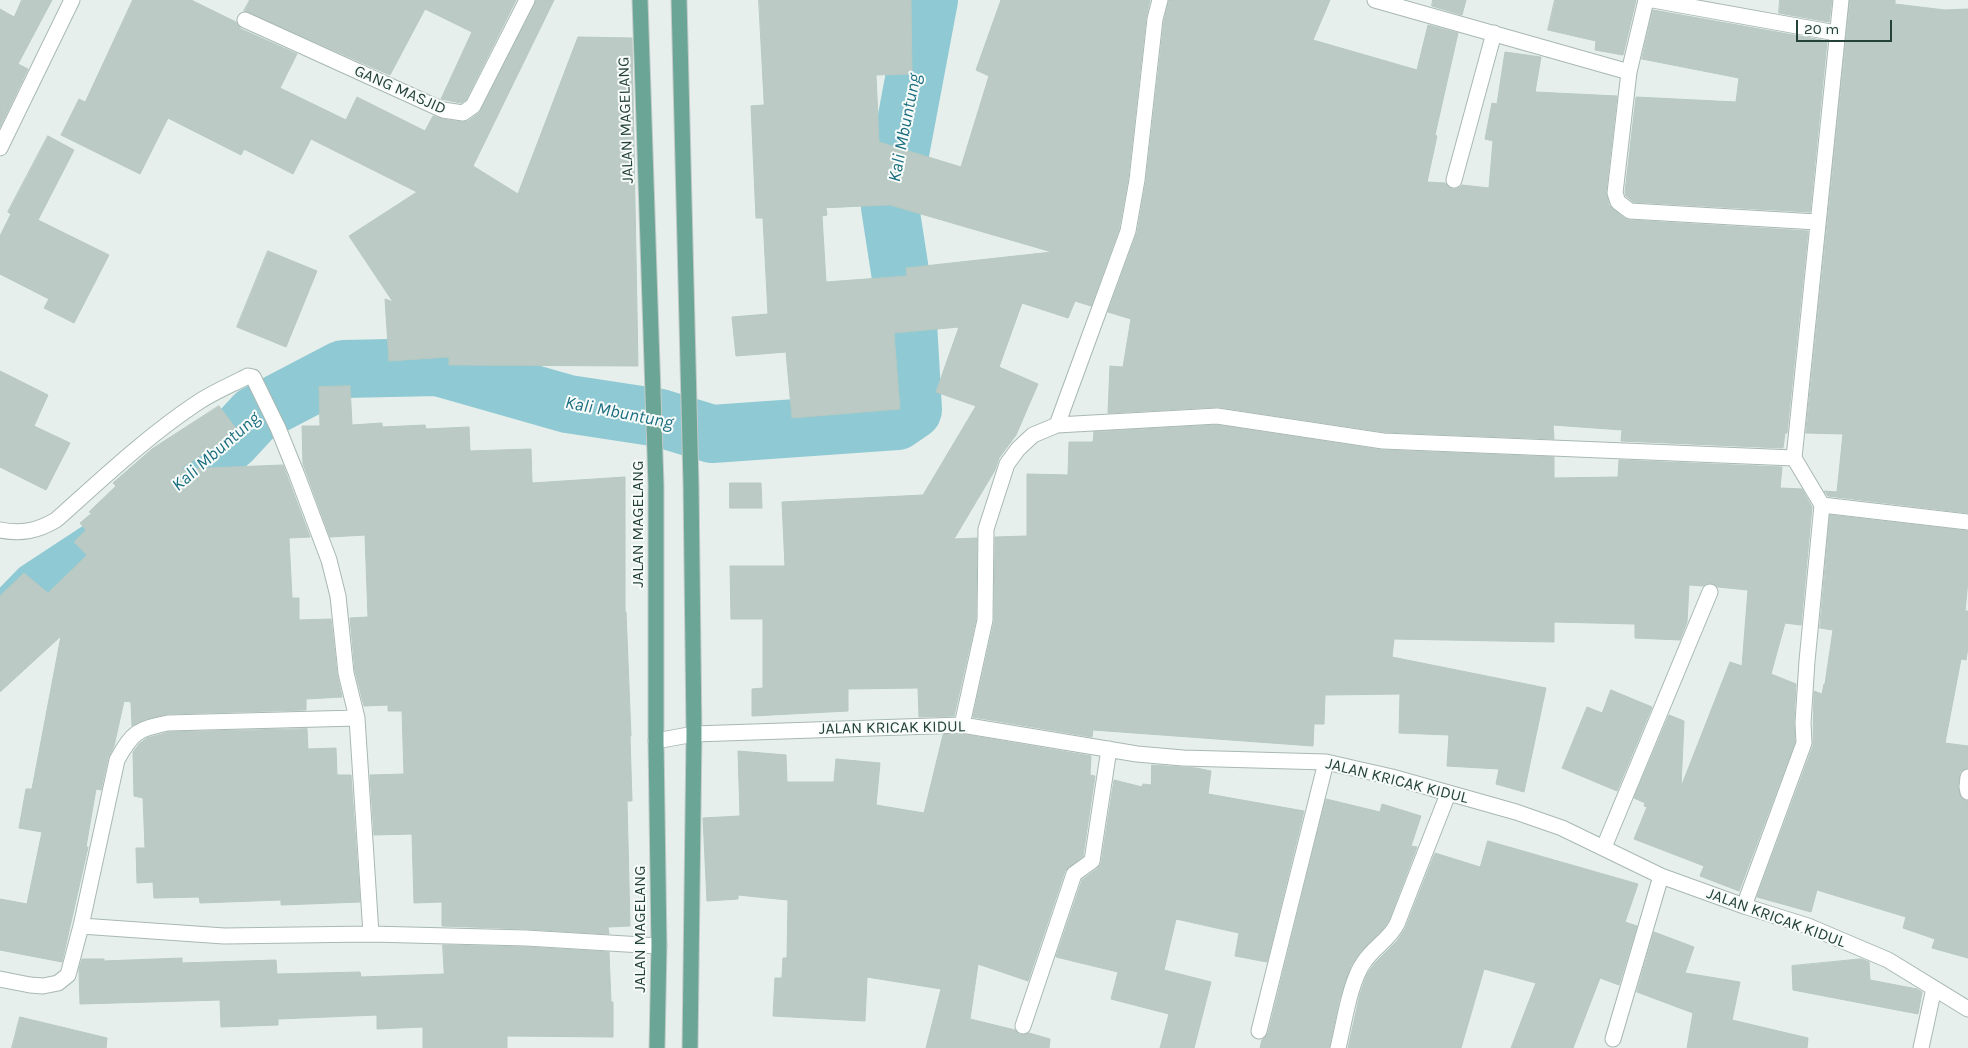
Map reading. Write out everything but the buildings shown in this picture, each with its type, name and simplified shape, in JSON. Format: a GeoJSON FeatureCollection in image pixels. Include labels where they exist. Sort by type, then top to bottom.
{"type":"FeatureCollection","features":[{"type":"Feature","properties":{"kind":"main road","name":"JALAN MAGELANG"},"geometry":{"type":"LineString","coordinates":[[640,0],[656,485],[658,1048]]}},
{"type":"Feature","properties":{"kind":"main road"},"geometry":{"type":"LineString","coordinates":[[679,0],[691,484],[694,734],[690,1048]]}},
{"type":"Feature","properties":{"kind":"street"},"geometry":{"type":"LineString","coordinates":[[0,148],[72,0]]}},
{"type":"Feature","properties":{"kind":"street","name":"GANG MASJID"},"geometry":{"type":"LineString","coordinates":[[245,20],[443,110],[463,113],[473,106],[527,0]]}},
{"type":"Feature","properties":{"kind":"street"},"geometry":{"type":"LineString","coordinates":[[1057,425],[1128,231],[1138,180],[1155,19],[1160,0]]}},
{"type":"Feature","properties":{"kind":"street"},"geometry":{"type":"LineString","coordinates":[[1375,0],[1629,72]]}},
{"type":"Feature","properties":{"kind":"street"},"geometry":{"type":"LineString","coordinates":[[1646,0],[1629,72],[1615,193],[1618,202],[1630,211],[1817,222]]}},
{"type":"Feature","properties":{"kind":"street"},"geometry":{"type":"LineString","coordinates":[[1653,0],[1836,33]]}},
{"type":"Feature","properties":{"kind":"street"},"geometry":{"type":"LineString","coordinates":[[1744,906],[1804,743],[1806,661],[1822,506],[1794,458],[1840,0]]}},
{"type":"Feature","properties":{"kind":"street"},"geometry":{"type":"LineString","coordinates":[[1454,180],[1494,33]]}},
{"type":"Feature","properties":{"kind":"street"},"geometry":{"type":"LineString","coordinates":[[0,530],[28,532],[56,520],[137,447],[199,402],[250,376],[253,377],[278,428],[329,560],[338,596],[346,673],[357,718],[371,934]]}},
{"type":"Feature","properties":{"kind":"street"},"geometry":{"type":"LineString","coordinates":[[962,725],[985,620],[986,529],[1007,464],[1018,449],[1033,435],[1057,425],[1218,416],[1383,441],[1794,458]]}},
{"type":"Feature","properties":{"kind":"street"},"geometry":{"type":"LineString","coordinates":[[1822,506],[1968,522]]}},
{"type":"Feature","properties":{"kind":"street"},"geometry":{"type":"LineString","coordinates":[[1604,847],[1710,592]]}},
{"type":"Feature","properties":{"kind":"street"},"geometry":{"type":"LineString","coordinates":[[0,979],[43,986],[58,983],[68,975],[81,926],[117,760],[127,742],[143,728],[168,723],[357,718]]}},
{"type":"Feature","properties":{"kind":"street","name":"JALAN KRICAK KIDUL"},"geometry":{"type":"LineString","coordinates":[[656,741],[694,734],[962,725],[1109,750],[1183,758],[1326,762],[1392,777],[1516,812],[1562,828],[1661,876],[1744,906],[1808,926],[1888,960],[1968,1008]]}},
{"type":"Feature","properties":{"kind":"street"},"geometry":{"type":"LineString","coordinates":[[1023,1026],[1074,874],[1092,861],[1109,750]]}},
{"type":"Feature","properties":{"kind":"street"},"geometry":{"type":"LineString","coordinates":[[1259,1031],[1326,762]]}},
{"type":"Feature","properties":{"kind":"street"},"geometry":{"type":"LineString","coordinates":[[1968,777],[1968,792]]}},
{"type":"Feature","properties":{"kind":"street"},"geometry":{"type":"LineString","coordinates":[[1338,1048],[1357,975],[1364,962],[1391,936],[1398,924],[1448,794]]}},
{"type":"Feature","properties":{"kind":"street"},"geometry":{"type":"LineString","coordinates":[[1613,1039],[1661,876]]}},
{"type":"Feature","properties":{"kind":"street"},"geometry":{"type":"LineString","coordinates":[[81,926],[224,936],[371,934],[526,938],[659,946]]}},
{"type":"Feature","properties":{"kind":"street"},"geometry":{"type":"LineString","coordinates":[[1920,1048],[1934,988]]}},
{"type":"Feature","properties":{"kind":"waterway","name":"Kali Mbuntung"},"geometry":{"type":"LineString","coordinates":[[0,629],[38,590],[102,548],[231,441],[255,415],[343,369],[438,367],[568,404],[660,418],[712,434],[897,421],[913,410],[908,323],[890,207],[929,0]]}}]}
